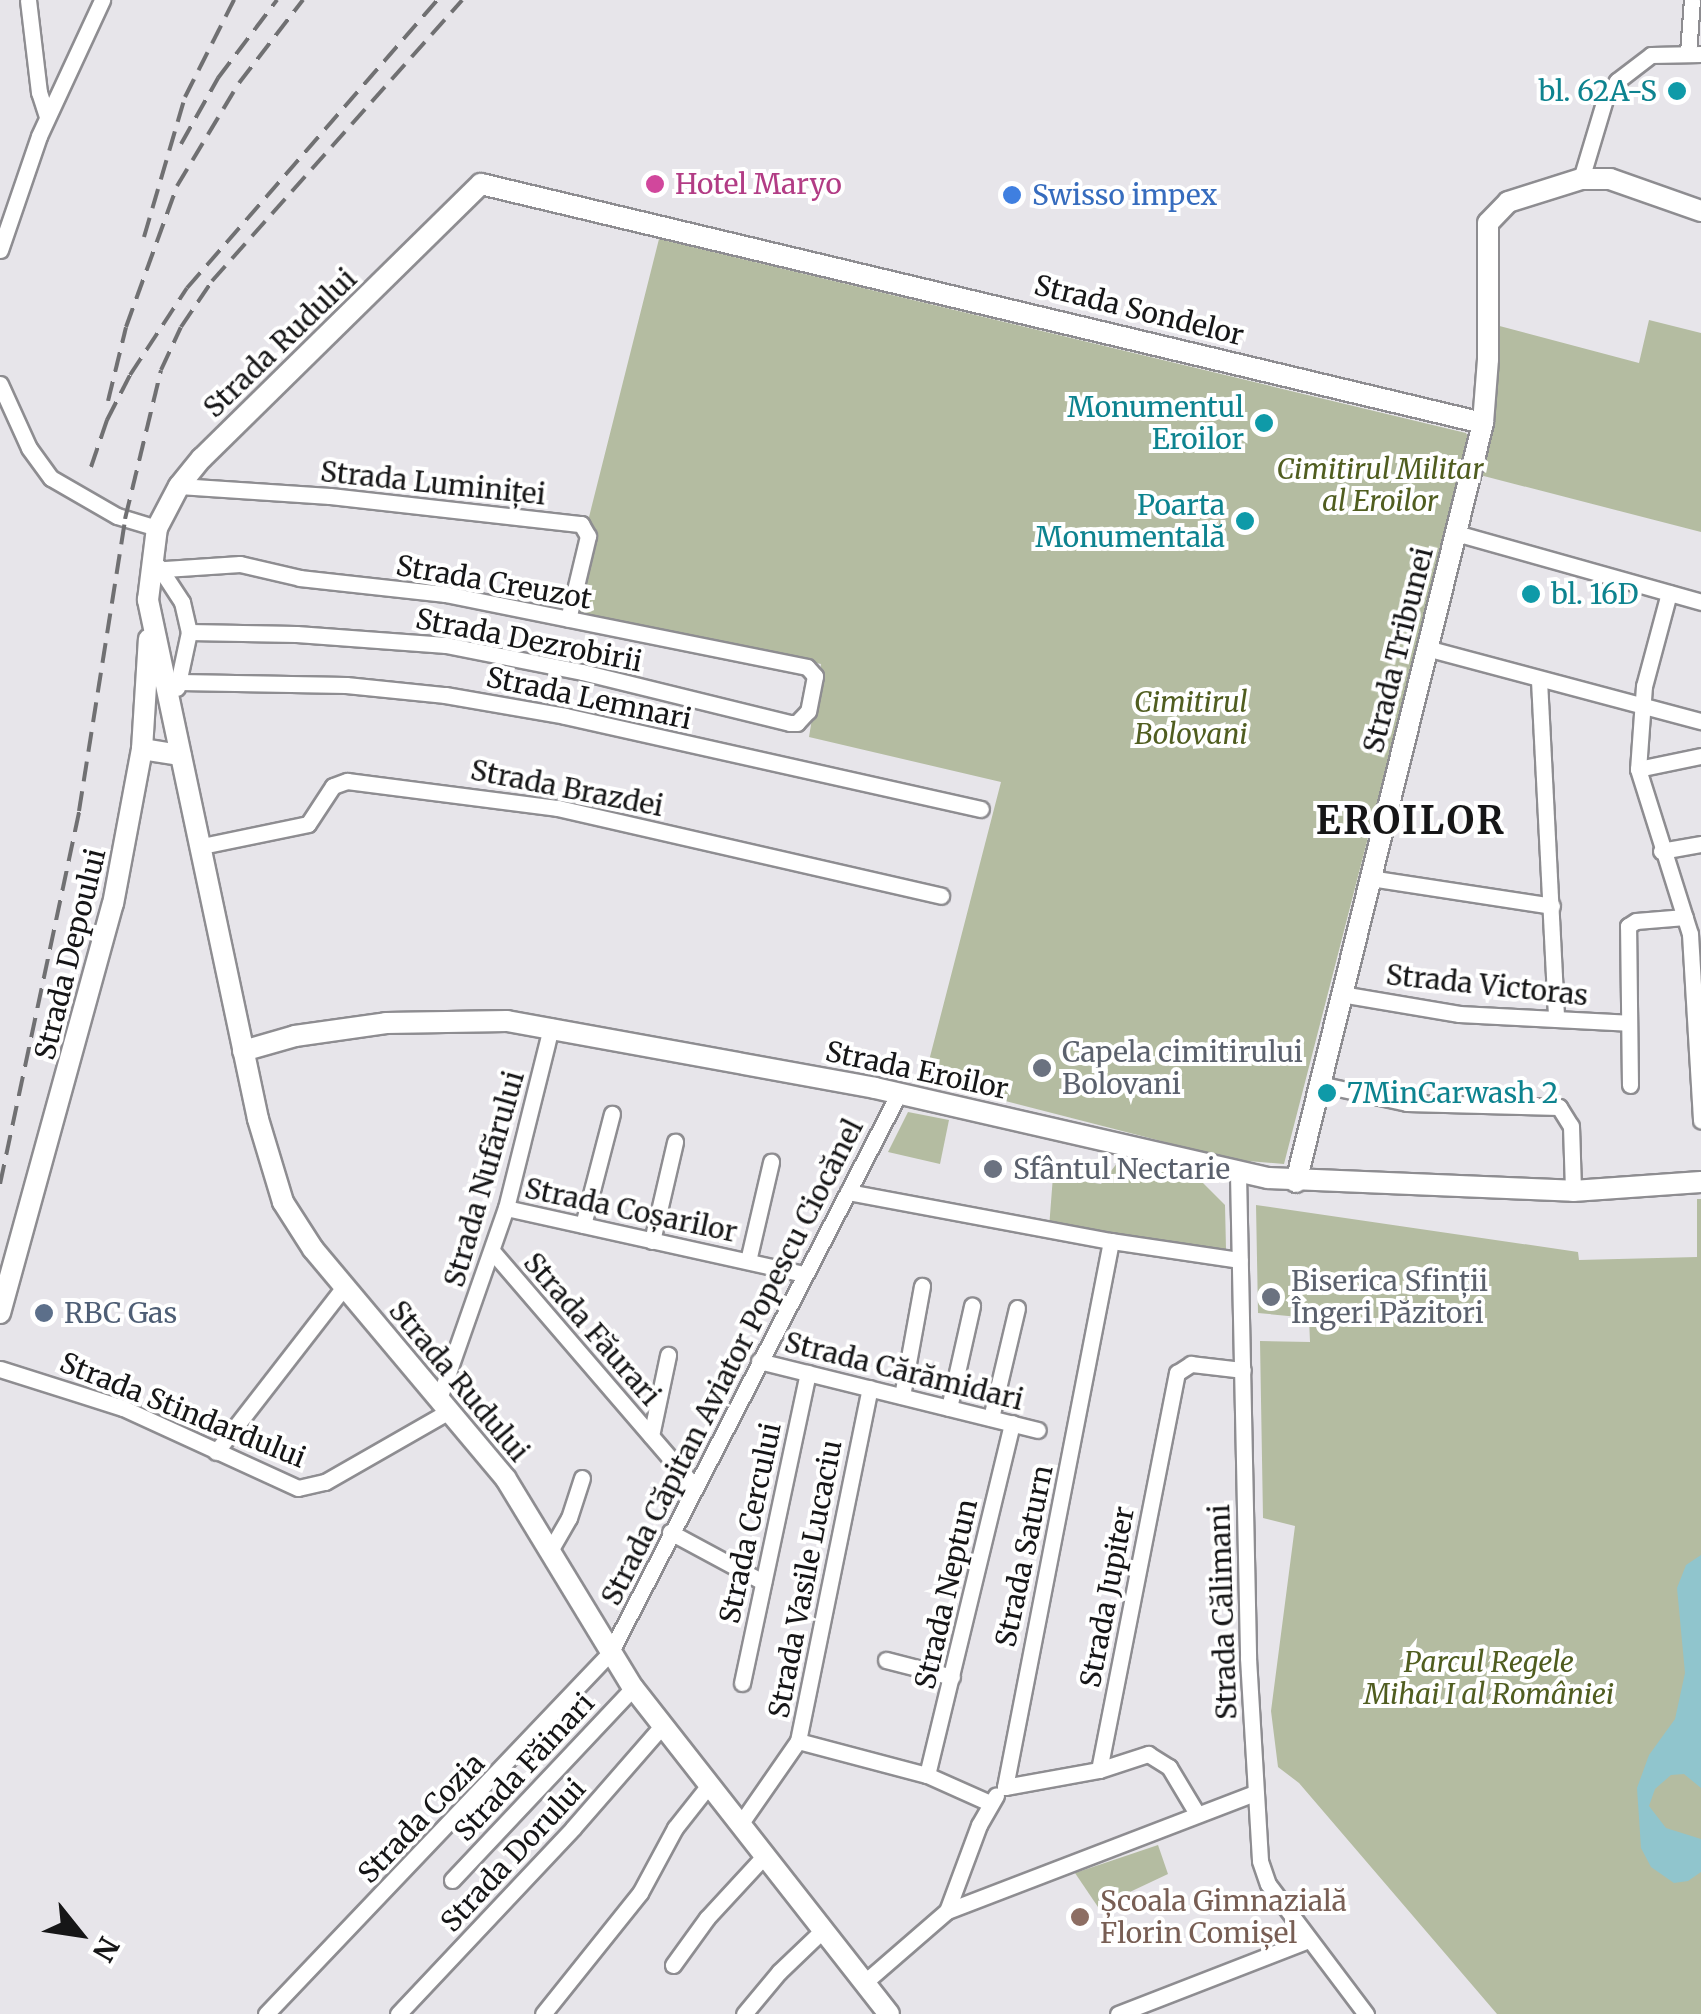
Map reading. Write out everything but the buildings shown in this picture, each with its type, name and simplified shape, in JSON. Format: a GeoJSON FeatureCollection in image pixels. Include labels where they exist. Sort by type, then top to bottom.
{"type":"FeatureCollection","features":[{"type":"Feature","properties":{"kind":"street"},"geometry":{"type":"LineString","coordinates":[[28,0],[47,117]]}},
{"type":"Feature","properties":{"kind":"street"},"geometry":{"type":"LineString","coordinates":[[0,250],[47,117],[102,0]]}},
{"type":"Feature","properties":{"kind":"street"},"geometry":{"type":"LineString","coordinates":[[1581,179],[1605,99],[1617,81],[1651,55],[1694,54],[1692,0]]}},
{"type":"Feature","properties":{"kind":"street"},"geometry":{"type":"LineString","coordinates":[[1483,424],[1488,359],[1488,223],[1508,202],[1581,179],[1610,179],[1701,210]]}},
{"type":"Feature","properties":{"kind":"street","name":"Strada Sondelor"},"geometry":{"type":"LineString","coordinates":[[481,184],[1483,424]]}},
{"type":"Feature","properties":{"kind":"street","name":"Strada Rudului"},"geometry":{"type":"LineString","coordinates":[[481,184],[214,446],[178,486],[157,528],[157,566],[148,600],[176,692],[182,755],[243,1051],[266,1153],[282,1202],[304,1237],[506,1479],[632,1688],[888,2014]]}},
{"type":"Feature","properties":{"kind":"street"},"geometry":{"type":"LineString","coordinates":[[0,384],[30,448],[51,478],[117,516],[157,528]]}},
{"type":"Feature","properties":{"kind":"street","name":"Strada Tribunei"},"geometry":{"type":"LineString","coordinates":[[1296,1182],[1483,424]]}},
{"type":"Feature","properties":{"kind":"street","name":"Strada Luminiței"},"geometry":{"type":"LineString","coordinates":[[178,486],[330,496],[580,524],[588,536],[568,619]]}},
{"type":"Feature","properties":{"kind":"street"},"geometry":{"type":"LineString","coordinates":[[1456,534],[1701,602]]}},
{"type":"Feature","properties":{"kind":"street"},"geometry":{"type":"LineString","coordinates":[[157,566],[182,602],[190,632]]}},
{"type":"Feature","properties":{"kind":"street","name":"Strada Creuzot"},"geometry":{"type":"LineString","coordinates":[[157,566],[253,566],[300,578],[444,594],[812,670]]}},
{"type":"Feature","properties":{"kind":"street"},"geometry":{"type":"LineString","coordinates":[[1669,594],[1640,706],[1638,769],[1661,851],[1696,933],[1701,1121]]}},
{"type":"Feature","properties":{"kind":"street","name":"Strada Depoului"},"geometry":{"type":"LineString","coordinates":[[0,1313],[113,904],[142,749],[148,600]]}},
{"type":"Feature","properties":{"kind":"street","name":"Strada Rudului"},"geometry":{"type":"LineString","coordinates":[[176,692],[190,632]]}},
{"type":"Feature","properties":{"kind":"street","name":"Strada Dezrobirii"},"geometry":{"type":"LineString","coordinates":[[190,632],[296,634],[446,645],[582,672],[790,723],[797,722],[808,711],[815,676],[812,670]]}},
{"type":"Feature","properties":{"kind":"street"},"geometry":{"type":"LineString","coordinates":[[1426,648],[1701,721]]}},
{"type":"Feature","properties":{"kind":"street"},"geometry":{"type":"LineString","coordinates":[[1539,680],[1556,1019]]}},
{"type":"Feature","properties":{"kind":"street","name":"Strada Lemnari"},"geometry":{"type":"LineString","coordinates":[[176,692],[346,685],[445,695],[565,716],[981,809]]}},
{"type":"Feature","properties":{"kind":"street"},"geometry":{"type":"LineString","coordinates":[[142,749],[182,755]]}},
{"type":"Feature","properties":{"kind":"street"},"geometry":{"type":"LineString","coordinates":[[1638,769],[1701,756]]}},
{"type":"Feature","properties":{"kind":"street","name":"Strada Brazdei"},"geometry":{"type":"LineString","coordinates":[[202,846],[308,824],[333,786],[347,781],[558,808],[941,896]]}},
{"type":"Feature","properties":{"kind":"street"},"geometry":{"type":"LineString","coordinates":[[1661,851],[1701,844]]}},
{"type":"Feature","properties":{"kind":"street"},"geometry":{"type":"LineString","coordinates":[[1370,878],[1552,906]]}},
{"type":"Feature","properties":{"kind":"street"},"geometry":{"type":"LineString","coordinates":[[1630,1085],[1628,926],[1636,921],[1686,917]]}},
{"type":"Feature","properties":{"kind":"street","name":"Strada Victoras"},"geometry":{"type":"LineString","coordinates":[[1341,994],[1459,1014],[1628,1023]]}},
{"type":"Feature","properties":{"kind":"street","name":"Strada Eroilor"},"geometry":{"type":"LineString","coordinates":[[243,1051],[295,1036],[432,1019],[551,1027],[900,1093],[1238,1174],[1296,1182],[1574,1190],[1701,1182]]}},
{"type":"Feature","properties":{"kind":"street","name":"Strada Nufărului"},"geometry":{"type":"LineString","coordinates":[[444,1405],[506,1208],[551,1027]]}},
{"type":"Feature","properties":{"kind":"street"},"geometry":{"type":"LineString","coordinates":[[1319,1084],[1408,1103],[1559,1107],[1571,1126],[1574,1190]]}},
{"type":"Feature","properties":{"kind":"street","name":"Strada Căpitan Aviator Popescu Ciocănel"},"geometry":{"type":"LineString","coordinates":[[610,1653],[900,1093]]}},
{"type":"Feature","properties":{"kind":"street"},"geometry":{"type":"LineString","coordinates":[[582,1225],[612,1114]]}},
{"type":"Feature","properties":{"kind":"street"},"geometry":{"type":"LineString","coordinates":[[652,1241],[675,1142]]}},
{"type":"Feature","properties":{"kind":"street"},"geometry":{"type":"LineString","coordinates":[[748,1261],[771,1162]]}},
{"type":"Feature","properties":{"kind":"street","name":"Strada Călimani"},"geometry":{"type":"LineString","coordinates":[[1238,1174],[1254,1793],[1263,1874],[1366,2014]]}},
{"type":"Feature","properties":{"kind":"street"},"geometry":{"type":"LineString","coordinates":[[848,1192],[1112,1241],[1240,1260]]}},
{"type":"Feature","properties":{"kind":"street","name":"Strada Coșarilor"},"geometry":{"type":"LineString","coordinates":[[506,1208],[804,1274]]}},
{"type":"Feature","properties":{"kind":"street","name":"Strada Saturn"},"geometry":{"type":"LineString","coordinates":[[1004,1787],[1112,1241]]}},
{"type":"Feature","properties":{"kind":"street","name":"Strada Făurari"},"geometry":{"type":"LineString","coordinates":[[492,1251],[694,1486]]}},
{"type":"Feature","properties":{"kind":"street"},"geometry":{"type":"LineString","coordinates":[[902,1396],[922,1286]]}},
{"type":"Feature","properties":{"kind":"street"},"geometry":{"type":"LineString","coordinates":[[216,1452],[344,1287]]}},
{"type":"Feature","properties":{"kind":"street"},"geometry":{"type":"LineString","coordinates":[[949,1408],[972,1306]]}},
{"type":"Feature","properties":{"kind":"street"},"geometry":{"type":"LineString","coordinates":[[990,1418],[1017,1308]]}},
{"type":"Feature","properties":{"kind":"street"},"geometry":{"type":"LineString","coordinates":[[651,1436],[668,1355]]}},
{"type":"Feature","properties":{"kind":"street","name":"Strada Cărămidari"},"geometry":{"type":"LineString","coordinates":[[759,1361],[1038,1430]]}},
{"type":"Feature","properties":{"kind":"street","name":"Strada Jupiter"},"geometry":{"type":"LineString","coordinates":[[1098,1770],[1177,1373],[1191,1364],[1244,1370]]}},
{"type":"Feature","properties":{"kind":"street","name":"Strada Stindardului"},"geometry":{"type":"LineString","coordinates":[[0,1369],[86,1394],[283,1483],[312,1487],[444,1405]]}},
{"type":"Feature","properties":{"kind":"street","name":"Strada Cercului"},"geometry":{"type":"LineString","coordinates":[[742,1683],[808,1373]]}},
{"type":"Feature","properties":{"kind":"street","name":"Strada Vasile Lucaciu"},"geometry":{"type":"LineString","coordinates":[[741,1824],[798,1741],[870,1388]]}},
{"type":"Feature","properties":{"kind":"street","name":"Strada Neptun"},"geometry":{"type":"LineString","coordinates":[[927,1775],[1012,1424]]}},
{"type":"Feature","properties":{"kind":"street"},"geometry":{"type":"LineString","coordinates":[[551,1549],[568,1518],[582,1478]]}},
{"type":"Feature","properties":{"kind":"street"},"geometry":{"type":"LineString","coordinates":[[670,1532],[762,1582]]}},
{"type":"Feature","properties":{"kind":"street","name":"Strada Cozia"},"geometry":{"type":"LineString","coordinates":[[266,2014],[610,1653]]}},
{"type":"Feature","properties":{"kind":"street"},"geometry":{"type":"LineString","coordinates":[[886,1660],[952,1677]]}},
{"type":"Feature","properties":{"kind":"street","name":"Strada Făinari"},"geometry":{"type":"LineString","coordinates":[[452,1880],[632,1688]]}},
{"type":"Feature","properties":{"kind":"street","name":"Strada Dorului"},"geometry":{"type":"LineString","coordinates":[[398,2014],[574,1828],[662,1726]]}},
{"type":"Feature","properties":{"kind":"street"},"geometry":{"type":"LineString","coordinates":[[798,1741],[927,1775],[990,1803]]}},
{"type":"Feature","properties":{"kind":"street"},"geometry":{"type":"LineString","coordinates":[[947,1910],[990,1803],[1004,1787],[1098,1770],[1140,1755],[1158,1757],[1196,1812]]}},
{"type":"Feature","properties":{"kind":"street"},"geometry":{"type":"LineString","coordinates":[[544,2014],[640,1893],[676,1828],[709,1785]]}},
{"type":"Feature","properties":{"kind":"street"},"geometry":{"type":"LineString","coordinates":[[865,1982],[947,1910],[1254,1793]]}},
{"type":"Feature","properties":{"kind":"street"},"geometry":{"type":"LineString","coordinates":[[673,1964],[766,1854]]}},
{"type":"Feature","properties":{"kind":"street"},"geometry":{"type":"LineString","coordinates":[[744,2014],[779,1972],[824,1929]]}},
{"type":"Feature","properties":{"kind":"street"},"geometry":{"type":"LineString","coordinates":[[1118,2014],[1309,1940]]}},
{"type":"Feature","properties":{"kind":"green space","name":"Cimitirul Bolovani"},"geometry":{"type":"Polygon","coordinates":[[[659,239],[1466,433],[1470,441],[1284,1164],[1235,1160],[924,1080],[1001,782],[809,737],[821,664],[574,616],[589,517],[659,239]]]}},
{"type":"Feature","properties":{"kind":"green space"},"geometry":{"type":"Polygon","coordinates":[[[1649,320],[1701,333],[1701,532],[1476,474],[1496,397],[1492,324],[1639,363],[1649,320]]]}},
{"type":"Feature","properties":{"kind":"green space"},"geometry":{"type":"Polygon","coordinates":[[[908,1112],[949,1120],[940,1164],[888,1152],[908,1112]]]}},
{"type":"Feature","properties":{"kind":"green space"},"geometry":{"type":"Polygon","coordinates":[[[1118,1162],[1200,1180],[1225,1205],[1226,1249],[1049,1228],[1053,1176],[1101,1184],[1118,1162]]]}},
{"type":"Feature","properties":{"kind":"green space","name":"Parcul Regele Mihai I al României"},"geometry":{"type":"Polygon","coordinates":[[[1697,1199],[1701,1199],[1701,2014],[1497,2014],[1299,1783],[1278,1767],[1271,1711],[1295,1526],[1263,1518],[1260,1341],[1310,1342],[1309,1318],[1258,1313],[1256,1205],[1578,1252],[1579,1260],[1697,1257],[1697,1199]]]}},
{"type":"Feature","properties":{"kind":"green space"},"geometry":{"type":"Polygon","coordinates":[[[1158,1845],[1168,1874],[1098,1907],[1075,1873],[1158,1845]]]}},
{"type":"Feature","properties":{"kind":"water"},"geometry":{"type":"Polygon","coordinates":[[[1701,1555],[1701,1788],[1684,1774],[1671,1775],[1655,1789],[1649,1806],[1666,1828],[1701,1839],[1701,1872],[1688,1881],[1674,1883],[1651,1867],[1641,1848],[1637,1788],[1649,1755],[1675,1719],[1685,1673],[1677,1588],[1686,1565],[1701,1555]]]}},
{"type":"Feature","properties":{"kind":"railway"},"geometry":{"type":"LineString","coordinates":[[144,237],[185,97],[234,0]]}},
{"type":"Feature","properties":{"kind":"railway"},"geometry":{"type":"LineString","coordinates":[[181,144],[218,78],[277,0]]}},
{"type":"Feature","properties":{"kind":"railway"},"geometry":{"type":"LineString","coordinates":[[108,401],[126,327],[177,186],[239,83],[303,0]]}},
{"type":"Feature","properties":{"kind":"railway"},"geometry":{"type":"LineString","coordinates":[[91,467],[107,420],[130,375],[187,288],[437,0]]}},
{"type":"Feature","properties":{"kind":"railway"},"geometry":{"type":"LineString","coordinates":[[0,1184],[79,811],[125,519],[161,370],[181,327],[212,281],[462,0]]}},
{"type":"Feature","properties":{"kind":"place","name":"bl. 62A-S"},"geometry":{"type":"Point","coordinates":[1677,91]}},
{"type":"Feature","properties":{"kind":"place","name":"Hotel Maryo"},"geometry":{"type":"Point","coordinates":[655,184]}},
{"type":"Feature","properties":{"kind":"place","name":"Swisso impex"},"geometry":{"type":"Point","coordinates":[1012,195]}},
{"type":"Feature","properties":{"kind":"place","name":"Monumentul Eroilor"},"geometry":{"type":"Point","coordinates":[1264,423]}},
{"type":"Feature","properties":{"kind":"place","name":"Poarta Monumentală"},"geometry":{"type":"Point","coordinates":[1245,521]}},
{"type":"Feature","properties":{"kind":"place","name":"bl. 16D"},"geometry":{"type":"Point","coordinates":[1531,594]}},
{"type":"Feature","properties":{"kind":"place","name":"Capela cimitirului Bolovani"},"geometry":{"type":"Point","coordinates":[1042,1068]}},
{"type":"Feature","properties":{"kind":"place","name":"7MinCarwash 2"},"geometry":{"type":"Point","coordinates":[1327,1093]}},
{"type":"Feature","properties":{"kind":"place","name":"Sfântul Nectarie"},"geometry":{"type":"Point","coordinates":[993,1169]}},
{"type":"Feature","properties":{"kind":"place","name":"Biserica Sfinții Îngeri Păzitori"},"geometry":{"type":"Point","coordinates":[1271,1297]}},
{"type":"Feature","properties":{"kind":"place","name":"RBC Gas"},"geometry":{"type":"Point","coordinates":[44,1313]}},
{"type":"Feature","properties":{"kind":"place","name":"Școala Gimnazială Florin Comișel"},"geometry":{"type":"Point","coordinates":[1080,1917]}},
{"type":"Feature","properties":{"kind":"district","name":"EROILOR"},"geometry":{"type":"Point","coordinates":[1411,821]}},
{"type":"Feature","properties":{"kind":"park label","name":"Cimitirul Militar al Eroilor"},"geometry":{"type":"Point","coordinates":[1380,485]}}]}
